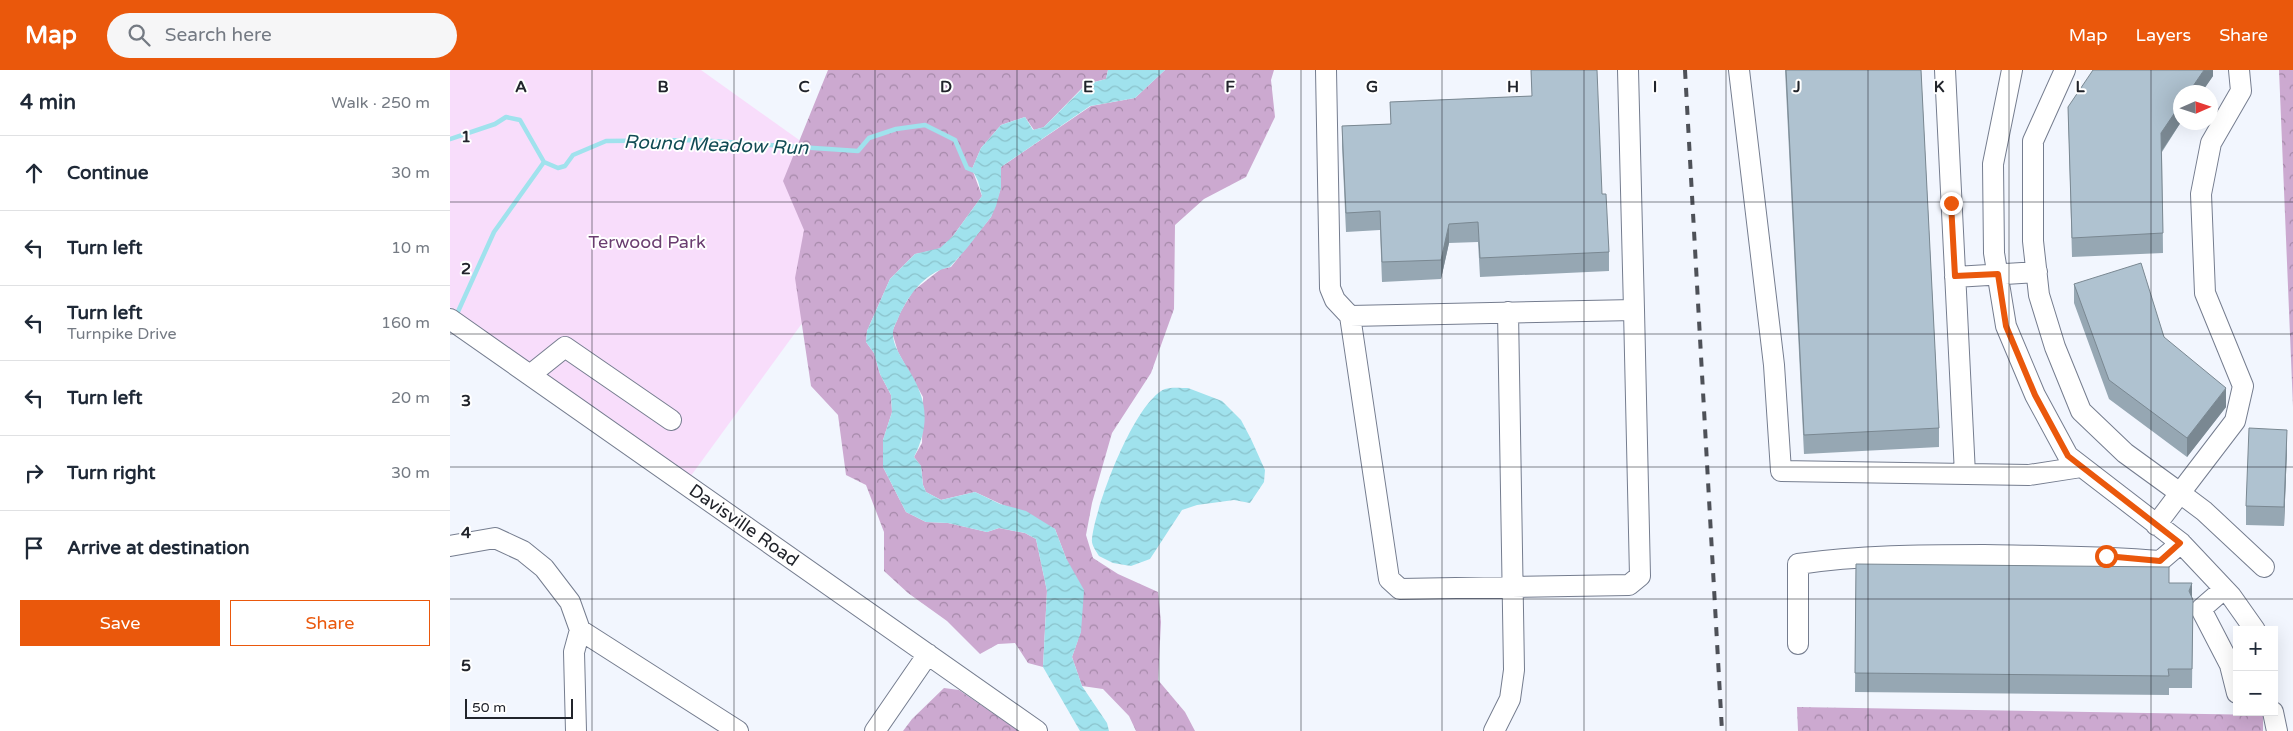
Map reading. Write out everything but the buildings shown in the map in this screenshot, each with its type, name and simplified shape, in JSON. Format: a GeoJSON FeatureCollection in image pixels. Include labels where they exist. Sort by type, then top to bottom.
{"type":"FeatureCollection","features":[{"type":"Feature","properties":{"kind":"street"},"geometry":{"type":"LineString","coordinates":[[1326,70],[1330,288],[1335,300],[1350,316],[1389,579],[1400,589],[1629,585],[1640,576],[1628,70]]}},
{"type":"Feature","properties":{"kind":"street"},"geometry":{"type":"LineString","coordinates":[[1739,70],[1774,365],[1781,471],[2029,475],[2081,467]]}},
{"type":"Feature","properties":{"kind":"street"},"geometry":{"type":"LineString","coordinates":[[1945,70],[1965,474]]}},
{"type":"Feature","properties":{"kind":"street"},"geometry":{"type":"LineString","coordinates":[[2012,70],[1994,164],[1994,253],[2006,326],[2035,395],[2068,456],[2180,543],[2224,590],[2252,626]]}},
{"type":"Feature","properties":{"kind":"street"},"geometry":{"type":"LineString","coordinates":[[2065,70],[2032,141],[2033,240],[2036,272],[2039,295],[2055,347],[2082,411],[2125,453],[2204,511],[2264,567]]}},
{"type":"Feature","properties":{"kind":"street"},"geometry":{"type":"LineString","coordinates":[[2156,525],[2235,421],[2243,386],[2205,293],[2201,194],[2211,143],[2241,91],[2239,70]]}},
{"type":"Feature","properties":{"kind":"street"},"geometry":{"type":"LineString","coordinates":[[1955,276],[2036,272]]}},
{"type":"Feature","properties":{"kind":"street"},"geometry":{"type":"LineString","coordinates":[[1350,316],[1634,310]]}},
{"type":"Feature","properties":{"kind":"street"},"geometry":{"type":"LineString","coordinates":[[1494,731],[1510,699],[1514,670],[1508,312]]}},
{"type":"Feature","properties":{"kind":"street","name":"Davisville Road"},"geometry":{"type":"LineString","coordinates":[[457,324],[1037,731]]}},
{"type":"Feature","properties":{"kind":"street"},"geometry":{"type":"LineString","coordinates":[[530,375],[565,347],[671,420]]}},
{"type":"Feature","properties":{"kind":"street"},"geometry":{"type":"LineString","coordinates":[[450,546],[496,538],[523,551],[544,568],[570,602],[580,630],[574,652],[576,731]]}},
{"type":"Feature","properties":{"kind":"street"},"geometry":{"type":"LineString","coordinates":[[1798,644],[1798,564],[1841,558],[1889,555],[2106,556],[2160,561],[2180,543]]}},
{"type":"Feature","properties":{"kind":"street"},"geometry":{"type":"LineString","coordinates":[[2224,590],[2201,609],[2230,665],[2233,677]]}},
{"type":"Feature","properties":{"kind":"street"},"geometry":{"type":"LineString","coordinates":[[580,630],[733,730]]}},
{"type":"Feature","properties":{"kind":"street"},"geometry":{"type":"LineString","coordinates":[[875,731],[928,654]]}},
{"type":"Feature","properties":{"kind":"street"},"geometry":{"type":"LineString","coordinates":[[2274,716],[2277,731]]}},
{"type":"Feature","properties":{"kind":"green space","name":"Terwood Park"},"geometry":{"type":"Polygon","coordinates":[[[450,70],[701,70],[889,204],[685,484],[450,307],[450,70]]]}},
{"type":"Feature","properties":{"kind":"green space"},"geometry":{"type":"Polygon","coordinates":[[[828,70],[1108,70],[1106,79],[1086,84],[1044,127],[1034,130],[1025,117],[1001,125],[981,148],[972,169],[982,196],[953,236],[940,249],[915,254],[890,279],[867,331],[866,342],[874,353],[880,374],[891,395],[892,412],[883,440],[883,467],[906,512],[926,522],[948,523],[987,532],[999,528],[1025,533],[1036,539],[1047,591],[1043,667],[1028,663],[1015,643],[998,644],[980,654],[947,621],[908,593],[884,571],[884,532],[866,485],[846,475],[838,415],[811,386],[795,278],[804,230],[783,181],[828,70]]]}},
{"type":"Feature","properties":{"kind":"green space"},"geometry":{"type":"Polygon","coordinates":[[[1165,70],[1274,70],[1271,80],[1275,117],[1246,177],[1204,199],[1175,225],[1174,309],[1151,373],[1112,433],[1092,503],[1086,535],[1093,558],[1118,574],[1158,592],[1161,622],[1158,680],[1185,712],[1195,731],[1136,731],[1129,716],[1103,689],[1082,686],[1072,657],[1081,631],[1066,558],[1055,529],[975,492],[941,500],[926,492],[923,485],[921,466],[914,457],[922,443],[923,397],[898,352],[892,332],[901,311],[913,291],[941,269],[951,267],[991,217],[1001,188],[1001,167],[1091,106],[1135,98],[1165,70]]]}},
{"type":"Feature","properties":{"kind":"green space"},"geometry":{"type":"Polygon","coordinates":[[[2279,70],[2293,70],[2293,407],[2279,70]]]}},
{"type":"Feature","properties":{"kind":"green space"},"geometry":{"type":"Polygon","coordinates":[[[944,688],[959,690],[1019,731],[903,731],[912,719],[944,688]]]}},
{"type":"Feature","properties":{"kind":"green space"},"geometry":{"type":"Polygon","coordinates":[[[1797,707],[2263,716],[2263,731],[1798,731],[1797,707]]]}},
{"type":"Feature","properties":{"kind":"water"},"geometry":{"type":"Polygon","coordinates":[[[1108,70],[1165,70],[1135,98],[1090,106],[1001,167],[1001,188],[991,217],[950,267],[932,274],[917,287],[905,304],[893,332],[895,345],[922,398],[925,420],[920,444],[914,457],[921,466],[923,485],[926,492],[941,500],[975,492],[1000,504],[1026,511],[1055,529],[1066,558],[1084,590],[1081,632],[1072,657],[1082,686],[1107,723],[1109,731],[1080,731],[1043,667],[1047,591],[1036,539],[1025,533],[999,528],[987,532],[948,523],[926,522],[906,512],[883,467],[883,440],[892,412],[891,395],[880,374],[874,353],[866,342],[867,331],[890,279],[915,254],[940,248],[953,236],[982,196],[972,169],[981,148],[1001,125],[1025,117],[1033,130],[1044,127],[1087,84],[1106,79],[1108,70]]]}},
{"type":"Feature","properties":{"kind":"water"},"geometry":{"type":"Polygon","coordinates":[[[1188,388],[1222,401],[1241,420],[1265,470],[1264,482],[1250,503],[1234,500],[1197,505],[1182,510],[1150,559],[1131,566],[1113,563],[1099,556],[1092,541],[1100,504],[1118,457],[1141,413],[1153,398],[1165,389],[1188,388]]]}},
{"type":"Feature","properties":{"kind":"waterway","name":"Round Meadow Run"},"geometry":{"type":"LineString","coordinates":[[450,139],[495,124],[506,117],[520,120],[544,162],[558,168],[565,166],[573,155],[606,141],[697,140],[858,151],[869,138],[896,129],[925,125],[955,140],[967,168],[977,172]]}},
{"type":"Feature","properties":{"kind":"waterway"},"geometry":{"type":"LineString","coordinates":[[456,316],[494,232],[544,162]]}},
{"type":"Feature","properties":{"kind":"railway"},"geometry":{"type":"LineString","coordinates":[[1685,70],[1722,731]]}},
{"type":"Feature","properties":{"kind":"route"},"geometry":{"type":"LineString","coordinates":[[1951,203],[1955,276],[1998,274],[2006,326],[2035,395],[2068,456],[2180,543],[2160,561],[2106,556]]}}]}
